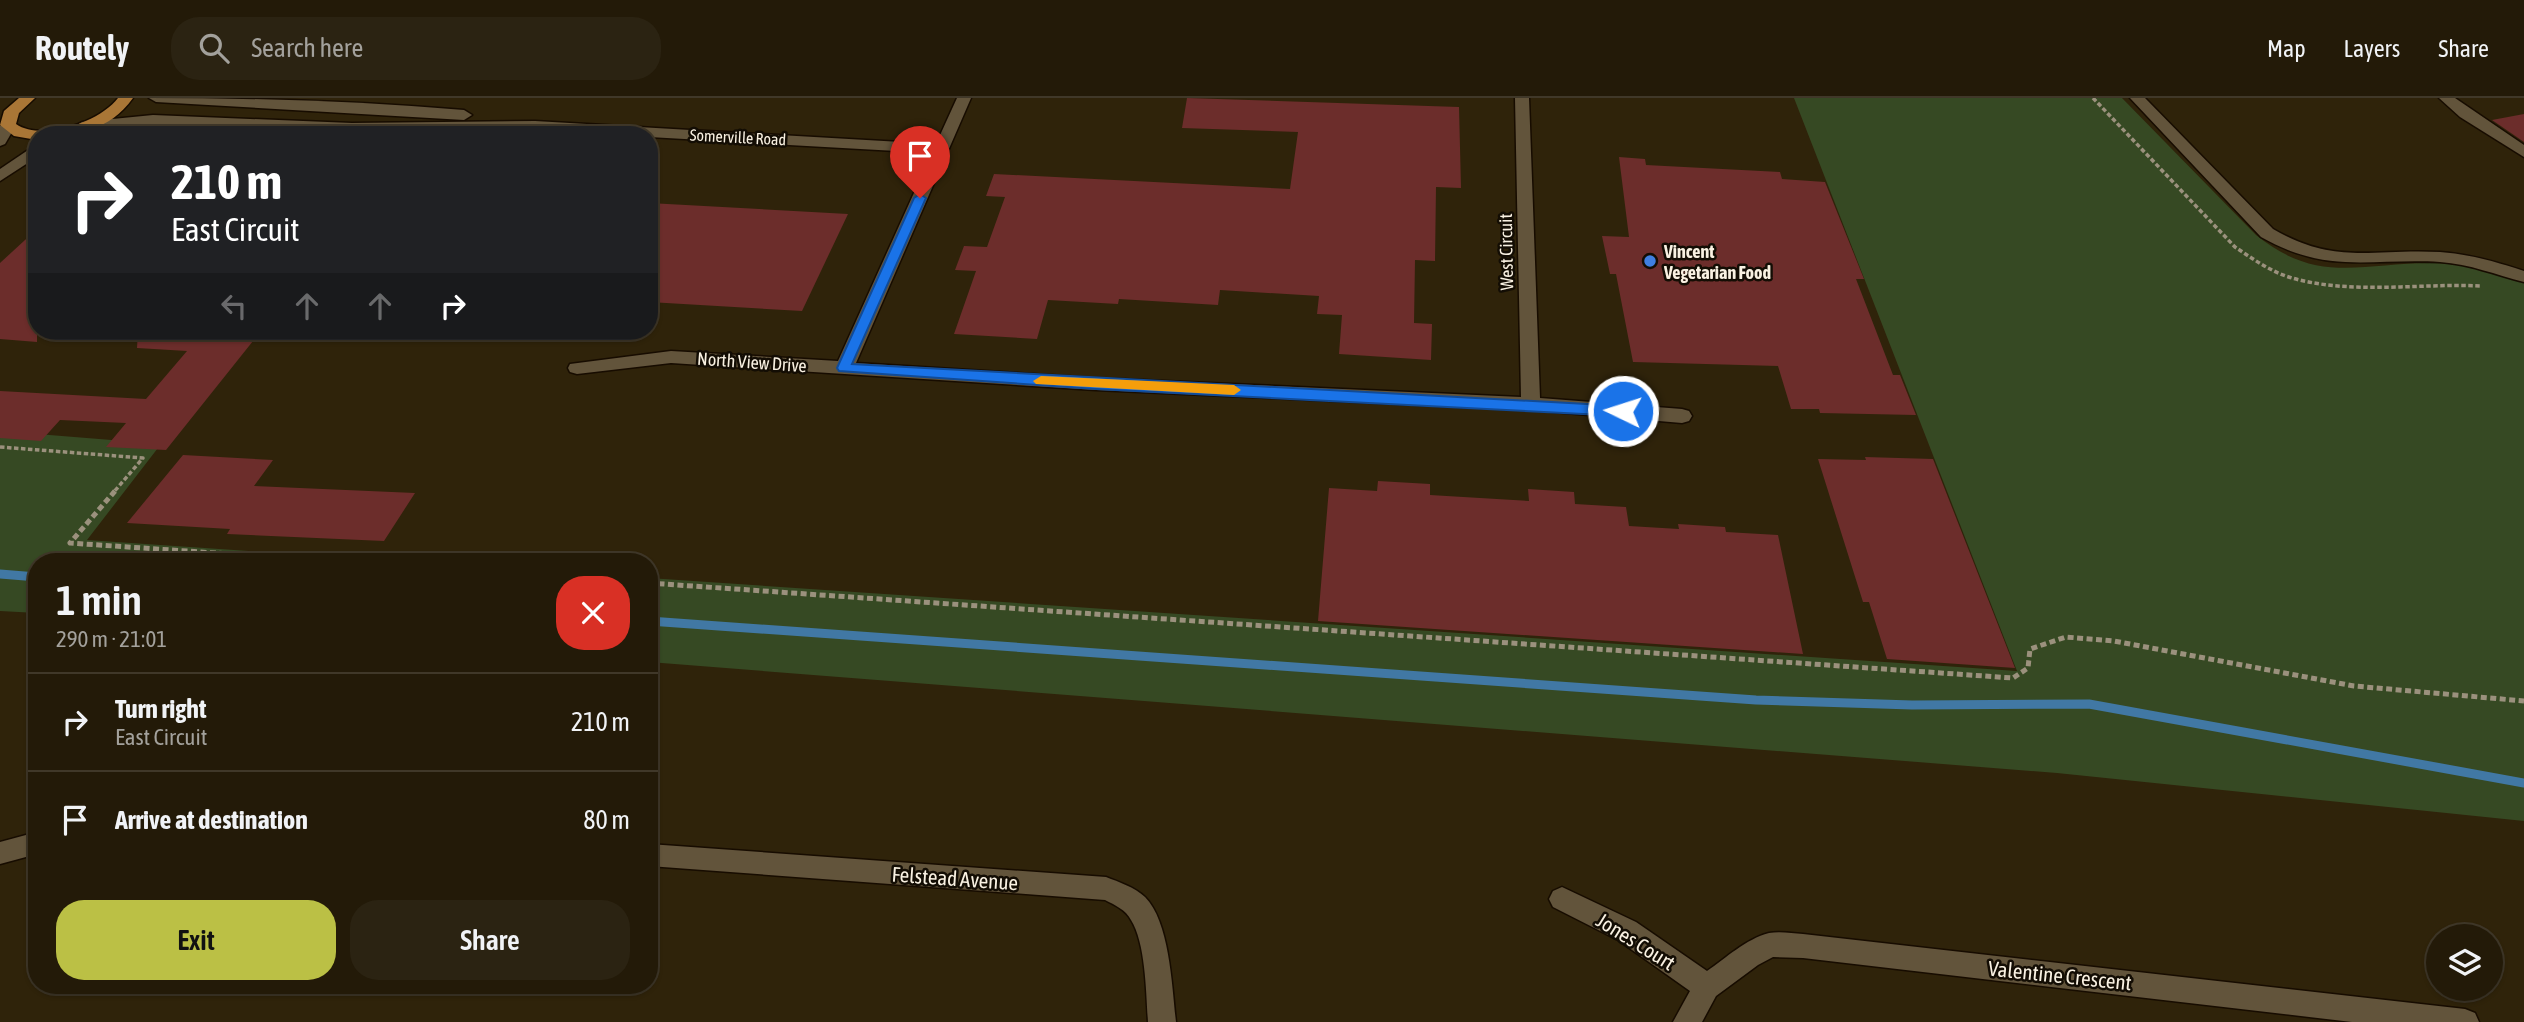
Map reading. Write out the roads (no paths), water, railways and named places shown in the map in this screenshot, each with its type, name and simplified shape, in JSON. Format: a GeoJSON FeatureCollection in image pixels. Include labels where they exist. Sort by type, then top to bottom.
{"type":"FeatureCollection","features":[{"type":"Feature","properties":{"kind":"main road"},"geometry":{"type":"LineString","coordinates":[[28,98],[12,111],[5,121],[19,133],[28,134]]}},
{"type":"Feature","properties":{"kind":"main road"},"geometry":{"type":"LineString","coordinates":[[83,126],[114,112],[126,98]]}},
{"type":"Feature","properties":{"kind":"street","name":"Somerville Road"},"geometry":{"type":"LineString","coordinates":[[156,98],[408,110],[535,126]]}},
{"type":"Feature","properties":{"kind":"street"},"geometry":{"type":"LineString","coordinates":[[844,368],[964,98]]}},
{"type":"Feature","properties":{"kind":"street","name":"West Circuit"},"geometry":{"type":"LineString","coordinates":[[1522,98],[1531,404]]}},
{"type":"Feature","properties":{"kind":"street"},"geometry":{"type":"LineString","coordinates":[[2137,98],[2267,233],[2287,247],[2341,260],[2414,256],[2466,260],[2524,276]]}},
{"type":"Feature","properties":{"kind":"street"},"geometry":{"type":"LineString","coordinates":[[2446,98],[2465,114],[2524,152]]}},
{"type":"Feature","properties":{"kind":"street","name":"Somerville Road"},"geometry":{"type":"LineString","coordinates":[[109,126],[153,120],[302,126]]}},
{"type":"Feature","properties":{"kind":"street"},"geometry":{"type":"LineString","coordinates":[[0,141],[5,121]]}},
{"type":"Feature","properties":{"kind":"street","name":"Somerville Road"},"geometry":{"type":"LineString","coordinates":[[658,133],[942,149]]}},
{"type":"Feature","properties":{"kind":"street"},"geometry":{"type":"LineString","coordinates":[[0,176],[28,156]]}},
{"type":"Feature","properties":{"kind":"street","name":"North View Drive"},"geometry":{"type":"LineString","coordinates":[[577,368],[671,357],[1096,384],[1531,404],[1682,416]]}},
{"type":"Feature","properties":{"kind":"street"},"geometry":{"type":"LineString","coordinates":[[0,853],[28,845]]}},
{"type":"Feature","properties":{"kind":"street","name":"Felstead Avenue"},"geometry":{"type":"LineString","coordinates":[[658,856],[1106,889],[1127,897],[1142,911],[1150,935],[1162,1022]]}},
{"type":"Feature","properties":{"kind":"street","name":"Jones Court"},"geometry":{"type":"LineString","coordinates":[[1562,899],[1627,931],[1707,987]]}},
{"type":"Feature","properties":{"kind":"street","name":"Valentine Crescent"},"geometry":{"type":"LineString","coordinates":[[1687,1022],[1707,987],[1749,956],[1771,945],[1803,946],[2465,1022]]}},
{"type":"Feature","properties":{"kind":"waterway"},"geometry":{"type":"LineString","coordinates":[[0,574],[28,576]]}},
{"type":"Feature","properties":{"kind":"waterway"},"geometry":{"type":"LineString","coordinates":[[658,622],[1756,700],[1912,705],[2089,704],[2524,783]]}},
{"type":"Feature","properties":{"kind":"place","name":"Vincent Vegetarian Food"},"geometry":{"type":"Point","coordinates":[1650,261]}}]}
